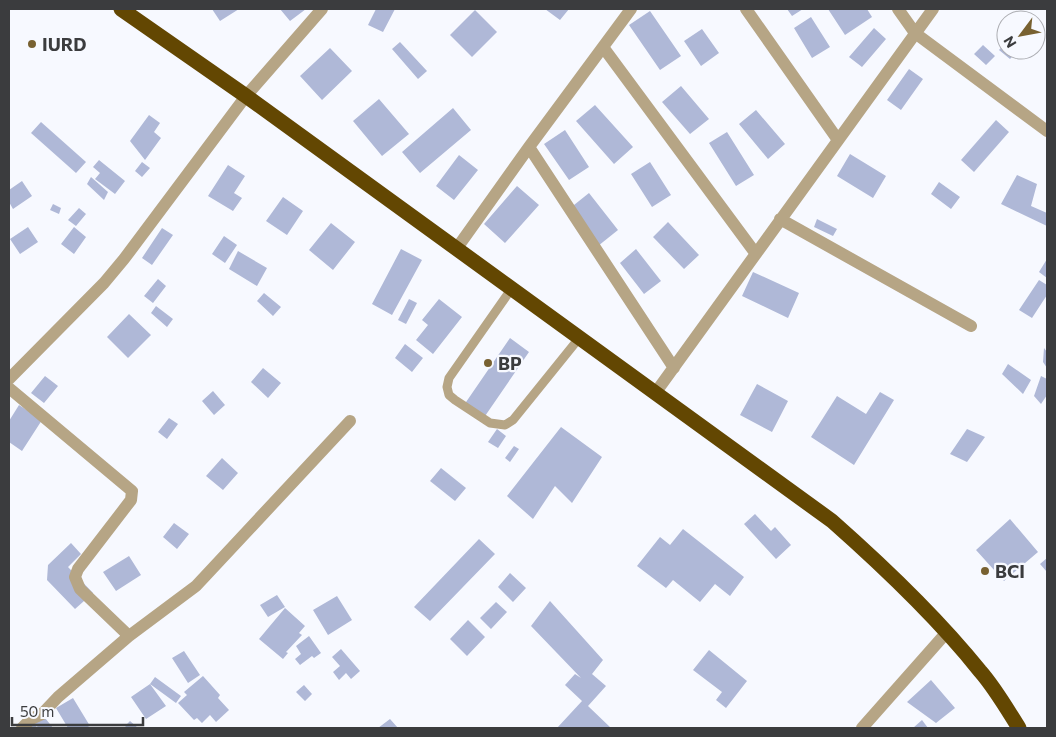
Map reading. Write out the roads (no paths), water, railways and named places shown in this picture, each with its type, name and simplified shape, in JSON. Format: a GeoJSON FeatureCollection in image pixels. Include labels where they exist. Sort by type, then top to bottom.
{"type":"FeatureCollection","features":[{"type":"Feature","properties":{"kind":"highway"},"geometry":{"type":"LineString","coordinates":[[121,9],[246,96],[832,521],[874,558],[947,632],[982,672],[1019,728]]}},
{"type":"Feature","properties":{"kind":"street"},"geometry":{"type":"LineString","coordinates":[[9,379],[104,283],[246,96],[322,9]]}},
{"type":"Feature","properties":{"kind":"street"},"geometry":{"type":"LineString","coordinates":[[457,248],[528,146],[631,9]]}},
{"type":"Feature","properties":{"kind":"street"},"geometry":{"type":"LineString","coordinates":[[746,9],[838,140]]}},
{"type":"Feature","properties":{"kind":"street"},"geometry":{"type":"LineString","coordinates":[[898,9],[915,33],[1047,132]]}},
{"type":"Feature","properties":{"kind":"street"},"geometry":{"type":"LineString","coordinates":[[656,392],[933,9]]}},
{"type":"Feature","properties":{"kind":"street"},"geometry":{"type":"LineString","coordinates":[[603,47],[756,254]]}},
{"type":"Feature","properties":{"kind":"street"},"geometry":{"type":"LineString","coordinates":[[528,146],[674,368]]}},
{"type":"Feature","properties":{"kind":"street"},"geometry":{"type":"LineString","coordinates":[[780,219],[971,326]]}},
{"type":"Feature","properties":{"kind":"street"},"geometry":{"type":"LineString","coordinates":[[9,388],[132,491],[132,500],[78,569],[75,577],[80,589],[129,636]]}},
{"type":"Feature","properties":{"kind":"street"},"geometry":{"type":"LineString","coordinates":[[22,728],[31,719],[42,714],[58,697],[129,636],[196,586],[350,421]]}},
{"type":"Feature","properties":{"kind":"street"},"geometry":{"type":"LineString","coordinates":[[862,728],[947,632]]}},
{"type":"Feature","properties":{"kind":"lane"},"geometry":{"type":"LineString","coordinates":[[512,288],[449,378],[447,387],[449,395],[454,400],[490,423],[505,425],[513,420],[580,337]]}},
{"type":"Feature","properties":{"kind":"place","name":"IURD"},"geometry":{"type":"Point","coordinates":[32,44]}},
{"type":"Feature","properties":{"kind":"place","name":"BP"},"geometry":{"type":"Point","coordinates":[488,363]}},
{"type":"Feature","properties":{"kind":"place","name":"BCI"},"geometry":{"type":"Point","coordinates":[985,571]}}]}
